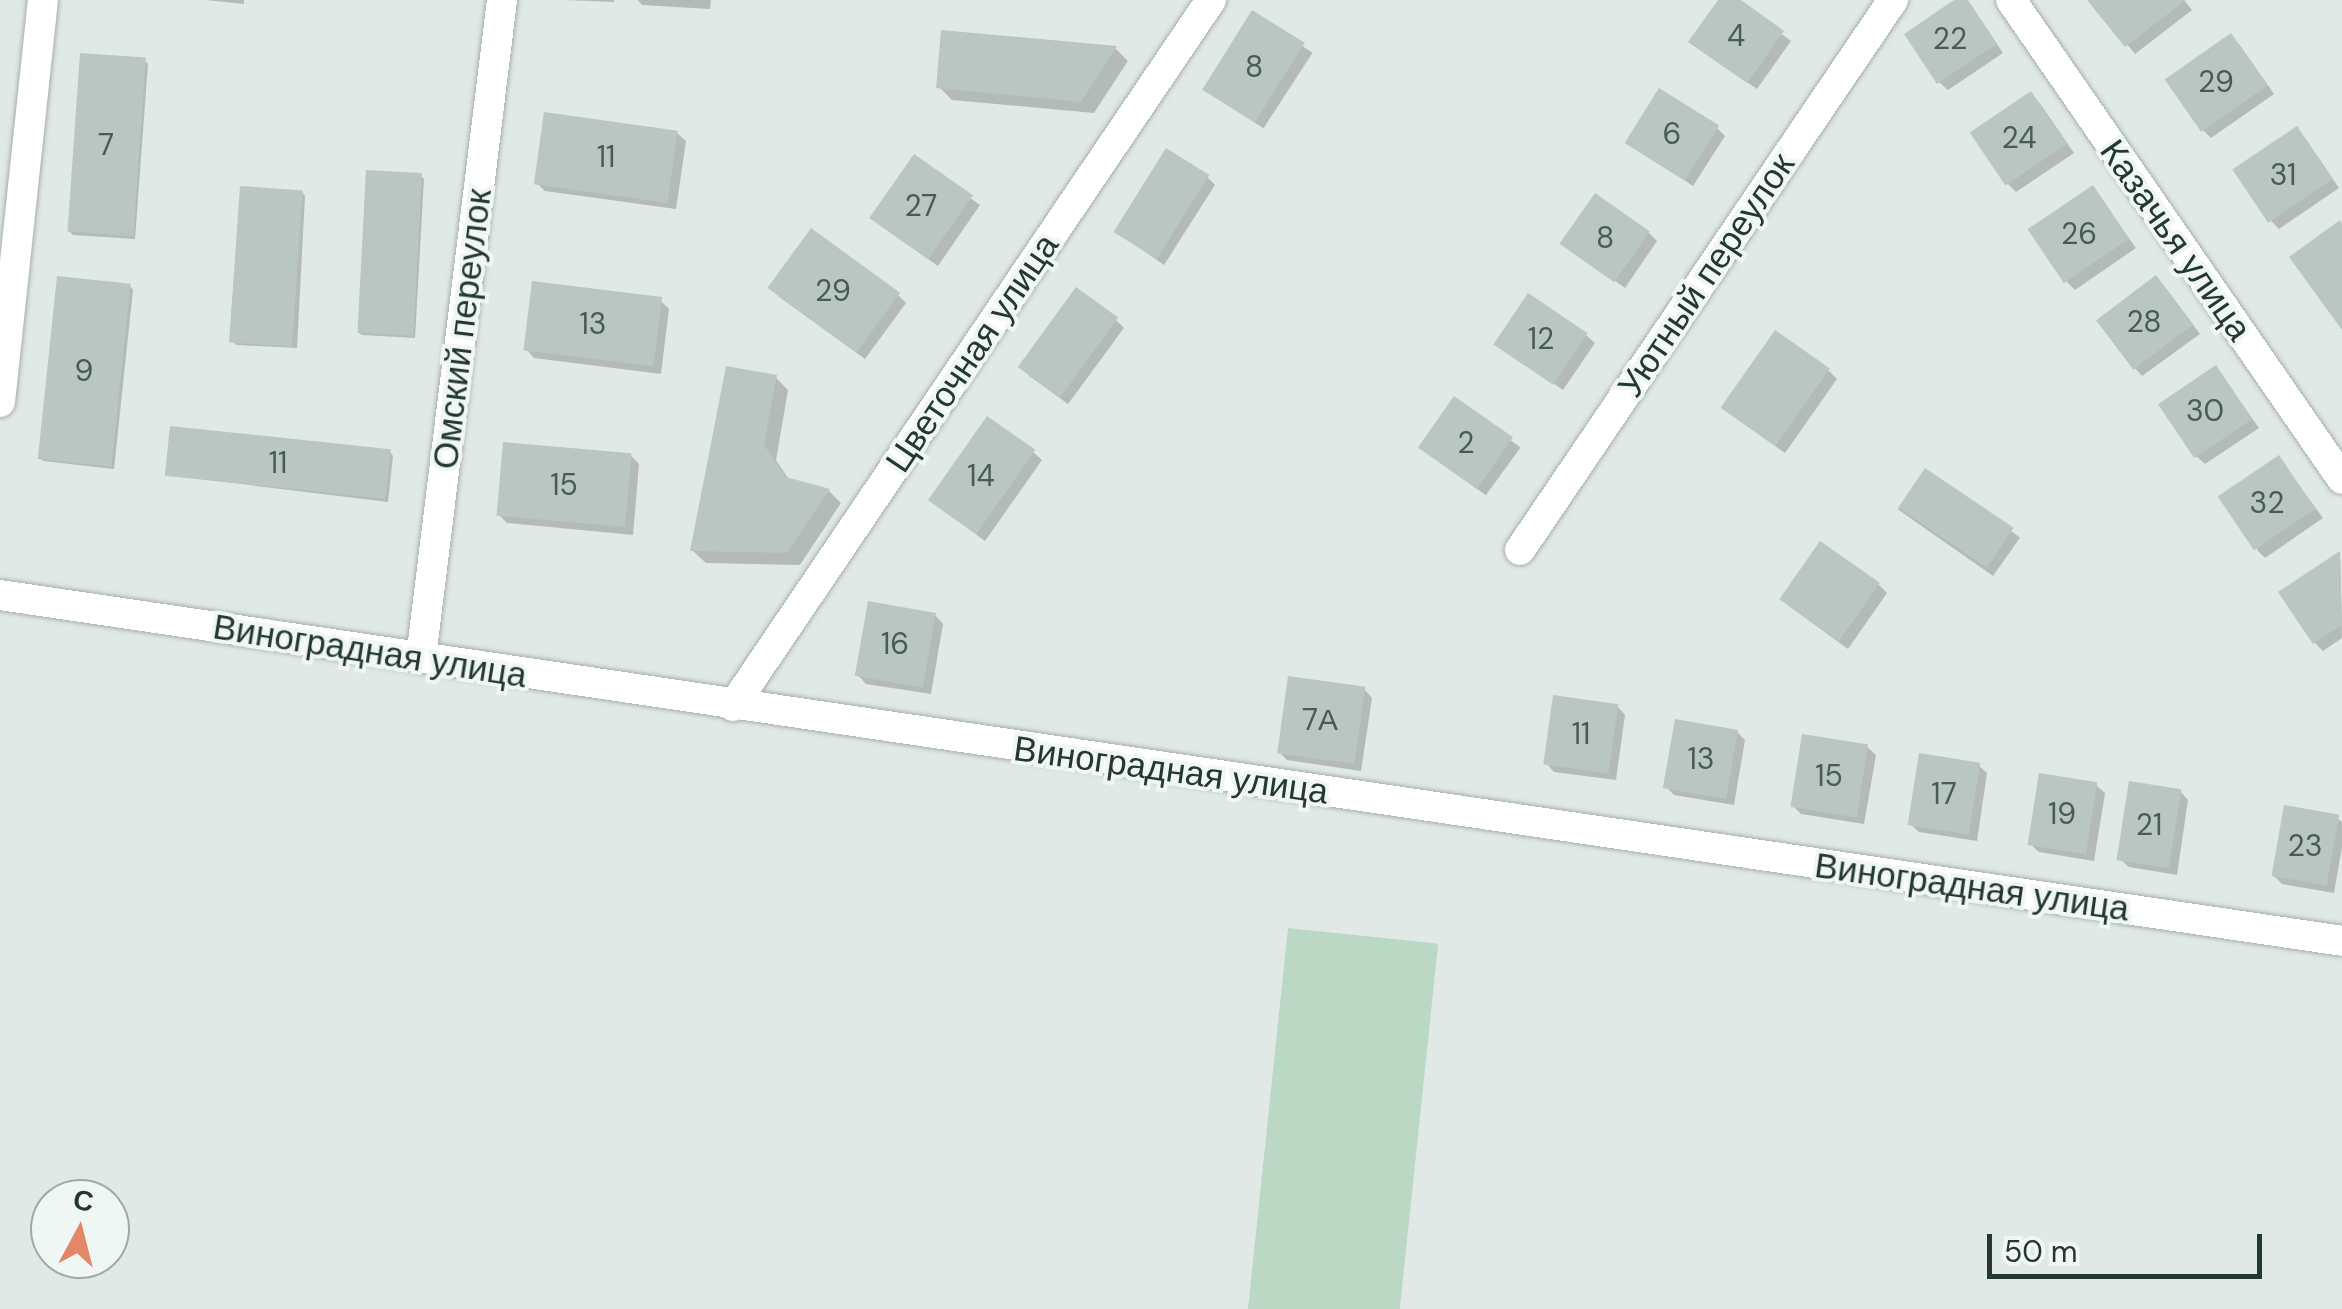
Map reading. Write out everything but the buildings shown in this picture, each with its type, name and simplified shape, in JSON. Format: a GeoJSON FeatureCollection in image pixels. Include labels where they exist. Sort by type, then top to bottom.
{"type":"FeatureCollection","features":[{"type":"Feature","properties":{"kind":"street"},"geometry":{"type":"LineString","coordinates":[[0,402],[42,0]]}},
{"type":"Feature","properties":{"kind":"street","name":"Омский переулок"},"geometry":{"type":"LineString","coordinates":[[421,658],[502,0]]}},
{"type":"Feature","properties":{"kind":"street","name":"Цветочная улица"},"geometry":{"type":"LineString","coordinates":[[733,706],[1211,0]]}},
{"type":"Feature","properties":{"kind":"street","name":"Уютный переулок"},"geometry":{"type":"LineString","coordinates":[[1520,550],[1893,0]]}},
{"type":"Feature","properties":{"kind":"street","name":"Казачья улица"},"geometry":{"type":"LineString","coordinates":[[2011,0],[2342,479]]}},
{"type":"Feature","properties":{"kind":"street","name":"Виноградная улица"},"geometry":{"type":"LineString","coordinates":[[0,595],[2342,941]]}},
{"type":"Feature","properties":{"kind":"green space"},"geometry":{"type":"Polygon","coordinates":[[[1288,928],[1438,944],[1400,1309],[1248,1309],[1288,928]]]}}]}
